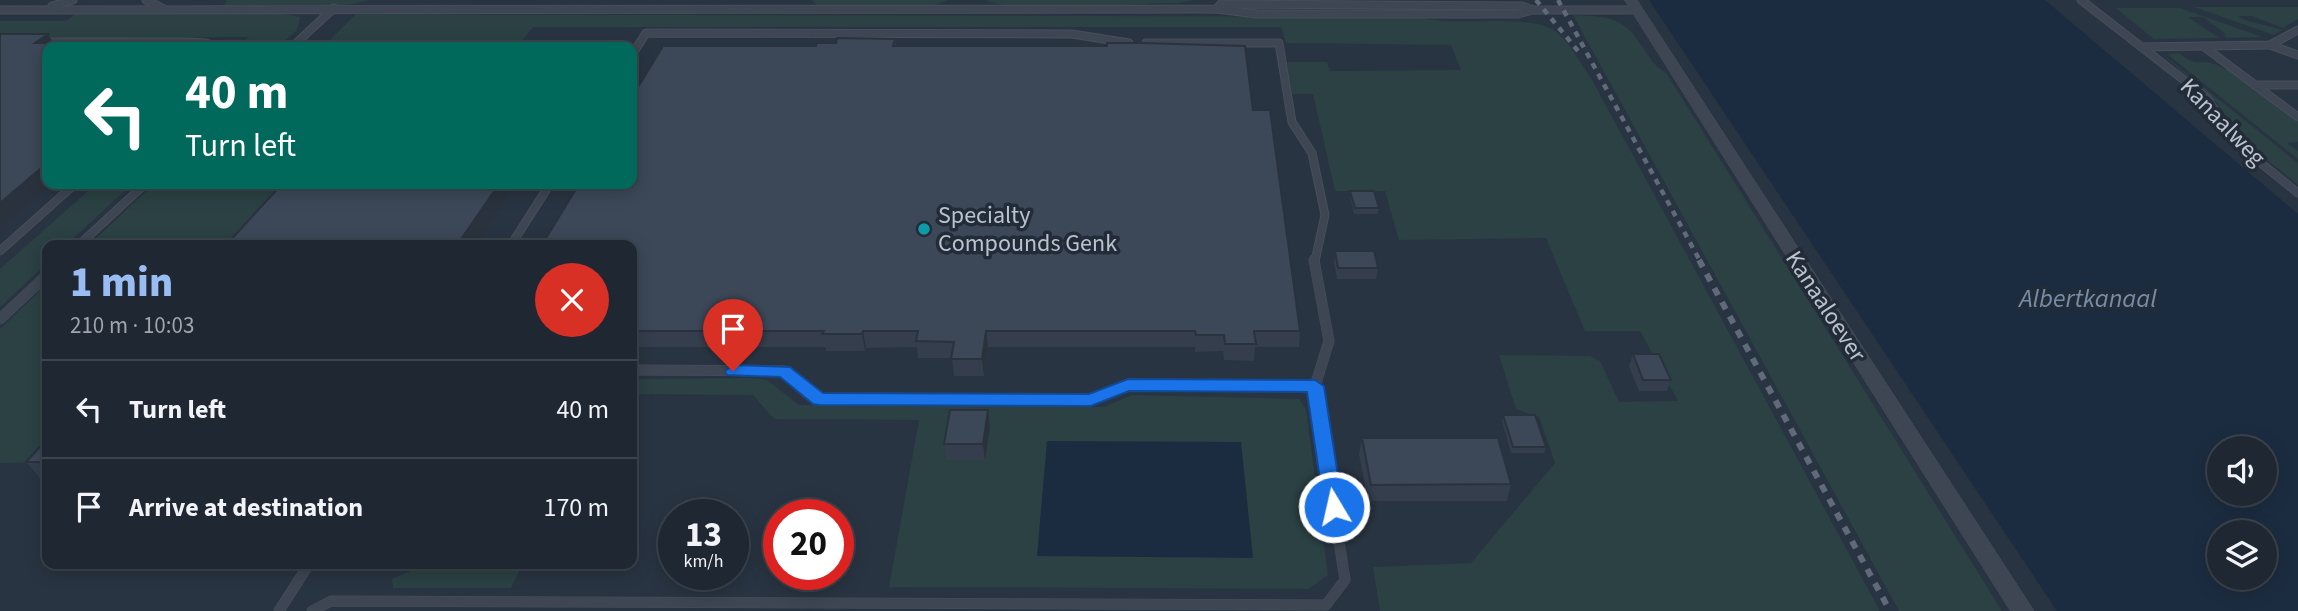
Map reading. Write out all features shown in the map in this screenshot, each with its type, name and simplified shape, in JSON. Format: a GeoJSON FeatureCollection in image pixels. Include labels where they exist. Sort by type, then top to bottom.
{"type":"FeatureCollection","features":[{"type":"Feature","properties":{"kind":"street","name":"Kanaaloever"},"geometry":{"type":"LineString","coordinates":[[1634,5],[2023,611]]}},
{"type":"Feature","properties":{"kind":"lane"},"geometry":{"type":"LineString","coordinates":[[38,10],[74,0]]}},
{"type":"Feature","properties":{"kind":"lane"},"geometry":{"type":"LineString","coordinates":[[146,0],[164,9]]}},
{"type":"Feature","properties":{"kind":"lane","name":"Kanaalweg"},"geometry":{"type":"LineString","coordinates":[[2081,0],[2207,98],[2236,143],[2298,193]]}},
{"type":"Feature","properties":{"kind":"lane"},"geometry":{"type":"LineString","coordinates":[[0,10],[1273,3],[1522,6],[1533,10]]}},
{"type":"Feature","properties":{"kind":"lane"},"geometry":{"type":"LineString","coordinates":[[1219,4],[1257,14],[1518,14],[1533,10],[1634,5]]}},
{"type":"Feature","properties":{"kind":"lane"},"geometry":{"type":"LineString","coordinates":[[297,42],[334,8]]}},
{"type":"Feature","properties":{"kind":"lane"},"geometry":{"type":"LineString","coordinates":[[2141,47],[2270,45],[2294,36],[2298,30]]}},
{"type":"Feature","properties":{"kind":"lane"},"geometry":{"type":"LineString","coordinates":[[312,611],[331,601],[1326,605],[1345,580],[1315,386],[1329,341],[1314,258],[1325,215],[1312,153],[1292,121],[1279,43],[1122,43],[1072,34],[646,33],[637,47]]}},
{"type":"Feature","properties":{"kind":"lane"},"geometry":{"type":"LineString","coordinates":[[27,42],[187,42]]}},
{"type":"Feature","properties":{"kind":"lane"},"geometry":{"type":"LineString","coordinates":[[2270,45],[2298,55]]}},
{"type":"Feature","properties":{"kind":"lane"},"geometry":{"type":"LineString","coordinates":[[2203,46],[2298,117]]}},
{"type":"Feature","properties":{"kind":"lane"},"geometry":{"type":"LineString","coordinates":[[2255,85],[2298,85]]}},
{"type":"Feature","properties":{"kind":"lane"},"geometry":{"type":"LineString","coordinates":[[0,251],[69,189]]}},
{"type":"Feature","properties":{"kind":"lane"},"geometry":{"type":"LineString","coordinates":[[84,240],[140,189]]}},
{"type":"Feature","properties":{"kind":"lane"},"geometry":{"type":"LineString","coordinates":[[514,240],[547,189]]}},
{"type":"Feature","properties":{"kind":"lane"},"geometry":{"type":"LineString","coordinates":[[0,319],[42,280]]}},
{"type":"Feature","properties":{"kind":"lane"},"geometry":{"type":"LineString","coordinates":[[637,370],[784,371],[819,399],[1091,400],[1128,385],[1315,386]]}},
{"type":"Feature","properties":{"kind":"lane"},"geometry":{"type":"LineString","coordinates":[[279,611],[306,569]]}},
{"type":"Feature","properties":{"kind":"green space"},"geometry":{"type":"Polygon","coordinates":[[[227,0],[369,0],[349,5],[224,6],[227,0]]]}},
{"type":"Feature","properties":{"kind":"green space"},"geometry":{"type":"Polygon","coordinates":[[[811,0],[948,0],[934,5],[817,5],[811,0]]]}},
{"type":"Feature","properties":{"kind":"green space"},"geometry":{"type":"Polygon","coordinates":[[[985,0],[1194,0],[1179,3],[1047,7],[999,4],[985,0]]]}},
{"type":"Feature","properties":{"kind":"green space"},"geometry":{"type":"Polygon","coordinates":[[[2194,7],[2298,7],[2298,19],[2283,28],[2252,16],[2238,16],[2282,30],[2274,35],[2194,7]]]}},
{"type":"Feature","properties":{"kind":"green space"},"geometry":{"type":"Polygon","coordinates":[[[2116,8],[2180,8],[2262,37],[2227,38],[2223,35],[2226,34],[2203,17],[2188,17],[2219,38],[2154,39],[2116,8]]]}},
{"type":"Feature","properties":{"kind":"green space"},"geometry":{"type":"Polygon","coordinates":[[[75,14],[285,14],[300,17],[297,30],[284,42],[244,42],[249,37],[0,39],[0,21],[66,21],[75,14]]]}},
{"type":"Feature","properties":{"kind":"green space"},"geometry":{"type":"Polygon","coordinates":[[[356,14],[1420,17],[1454,21],[1513,21],[1547,27],[1563,38],[1591,78],[1880,611],[1380,611],[1373,567],[1471,563],[1555,463],[1539,417],[1516,409],[1499,355],[1590,356],[1600,361],[1619,402],[1678,401],[1640,331],[1585,331],[1546,238],[1399,240],[1385,191],[1335,191],[1313,94],[1292,94],[1287,62],[1327,62],[1330,71],[1461,70],[1451,45],[1286,43],[1281,27],[533,27],[521,42],[328,42],[356,14]]]}},
{"type":"Feature","properties":{"kind":"green space"},"geometry":{"type":"Polygon","coordinates":[[[1573,15],[1607,18],[1622,24],[1654,63],[1667,74],[2002,611],[1899,611],[1573,15]]]}},
{"type":"Feature","properties":{"kind":"green space"},"geometry":{"type":"Polygon","coordinates":[[[2179,53],[2193,62],[2214,64],[2231,70],[2298,121],[2298,142],[2287,143],[2298,151],[2298,159],[2167,54],[2179,53]]]}},
{"type":"Feature","properties":{"kind":"green space"},"geometry":{"type":"Polygon","coordinates":[[[2162,54],[2298,163],[2298,185],[2241,138],[2217,103],[2162,54]]]}},
{"type":"Feature","properties":{"kind":"green space"},"geometry":{"type":"Polygon","coordinates":[[[90,189],[127,189],[71,240],[42,240],[42,268],[0,307],[0,269],[90,189]]]}},
{"type":"Feature","properties":{"kind":"green space"},"geometry":{"type":"Polygon","coordinates":[[[149,189],[297,189],[251,240],[94,240],[149,189]]]}},
{"type":"Feature","properties":{"kind":"green space"},"geometry":{"type":"Polygon","coordinates":[[[42,289],[42,462],[0,463],[0,329],[42,289]]]}},
{"type":"Feature","properties":{"kind":"green space"},"geometry":{"type":"Polygon","coordinates":[[[637,379],[767,380],[799,405],[1104,407],[1132,395],[1299,399],[1306,409],[1328,575],[1308,589],[889,587],[919,420],[774,419],[753,395],[637,394],[637,379]]]}},
{"type":"Feature","properties":{"kind":"green space"},"geometry":{"type":"Polygon","coordinates":[[[416,569],[520,569],[511,588],[393,588],[392,579],[416,569]]]}},
{"type":"Feature","properties":{"kind":"water","name":"Albertkanaal"},"geometry":{"type":"Polygon","coordinates":[[[1649,0],[2045,0],[2298,214],[2298,611],[2057,611],[1649,0]]]}},
{"type":"Feature","properties":{"kind":"water"},"geometry":{"type":"Polygon","coordinates":[[[1047,441],[1241,442],[1253,558],[1037,556],[1047,441]]]}},
{"type":"Feature","properties":{"kind":"building"},"geometry":{"type":"Polygon","coordinates":[[[0,34],[48,34],[35,43],[42,43],[42,167],[0,203],[0,34]]]}},
{"type":"Feature","properties":{"kind":"building","name":"Specialty Compounds Genk"},"geometry":{"type":"Polygon","coordinates":[[[837,38],[895,39],[893,46],[1107,46],[1107,43],[1142,43],[1245,46],[1253,110],[1270,110],[1300,331],[1254,331],[1256,344],[1225,344],[1224,335],[1196,335],[1195,331],[986,331],[982,359],[951,359],[954,342],[916,341],[918,331],[822,334],[824,331],[637,331],[637,240],[545,240],[576,189],[637,189],[637,89],[663,46],[816,46],[817,43],[836,43],[837,38]]]}},
{"type":"Feature","properties":{"kind":"building"},"geometry":{"type":"Polygon","coordinates":[[[277,189],[496,189],[460,240],[231,240],[277,189]]]}},
{"type":"Feature","properties":{"kind":"building"},"geometry":{"type":"Polygon","coordinates":[[[1350,191],[1374,191],[1379,208],[1355,208],[1350,191]]]}},
{"type":"Feature","properties":{"kind":"building"},"geometry":{"type":"Polygon","coordinates":[[[1335,251],[1374,251],[1378,268],[1338,268],[1335,251]]]}},
{"type":"Feature","properties":{"kind":"building"},"geometry":{"type":"Polygon","coordinates":[[[1633,354],[1659,354],[1671,380],[1643,380],[1633,354]]]}},
{"type":"Feature","properties":{"kind":"building"},"geometry":{"type":"Polygon","coordinates":[[[950,410],[988,410],[983,444],[944,444],[950,410]]]}},
{"type":"Feature","properties":{"kind":"building"},"geometry":{"type":"Polygon","coordinates":[[[1503,415],[1535,415],[1546,447],[1513,447],[1503,415]]]}},
{"type":"Feature","properties":{"kind":"building"},"geometry":{"type":"Polygon","coordinates":[[[1362,438],[1498,438],[1511,484],[1371,485],[1362,438]]]}},
{"type":"Feature","properties":{"kind":"building"},"geometry":{"type":"Polygon","coordinates":[[[42,445],[42,462],[26,462],[42,445]]]}},
{"type":"Feature","properties":{"kind":"railway"},"geometry":{"type":"LineString","coordinates":[[1536,0],[1578,51]]}},
{"type":"Feature","properties":{"kind":"railway"},"geometry":{"type":"LineString","coordinates":[[1558,0],[1700,261]]}},
{"type":"Feature","properties":{"kind":"railway"},"geometry":{"type":"LineString","coordinates":[[1699,260],[1890,611]]}},
{"type":"Feature","properties":{"kind":"place","name":"Specialty Compounds Genk"},"geometry":{"type":"Point","coordinates":[924,229]}},
{"type":"Feature","properties":{"kind":"route"},"geometry":{"type":"LineString","coordinates":[[733,371],[784,371],[819,399],[1091,400],[1128,385],[1315,386],[1334,507]]}}]}
